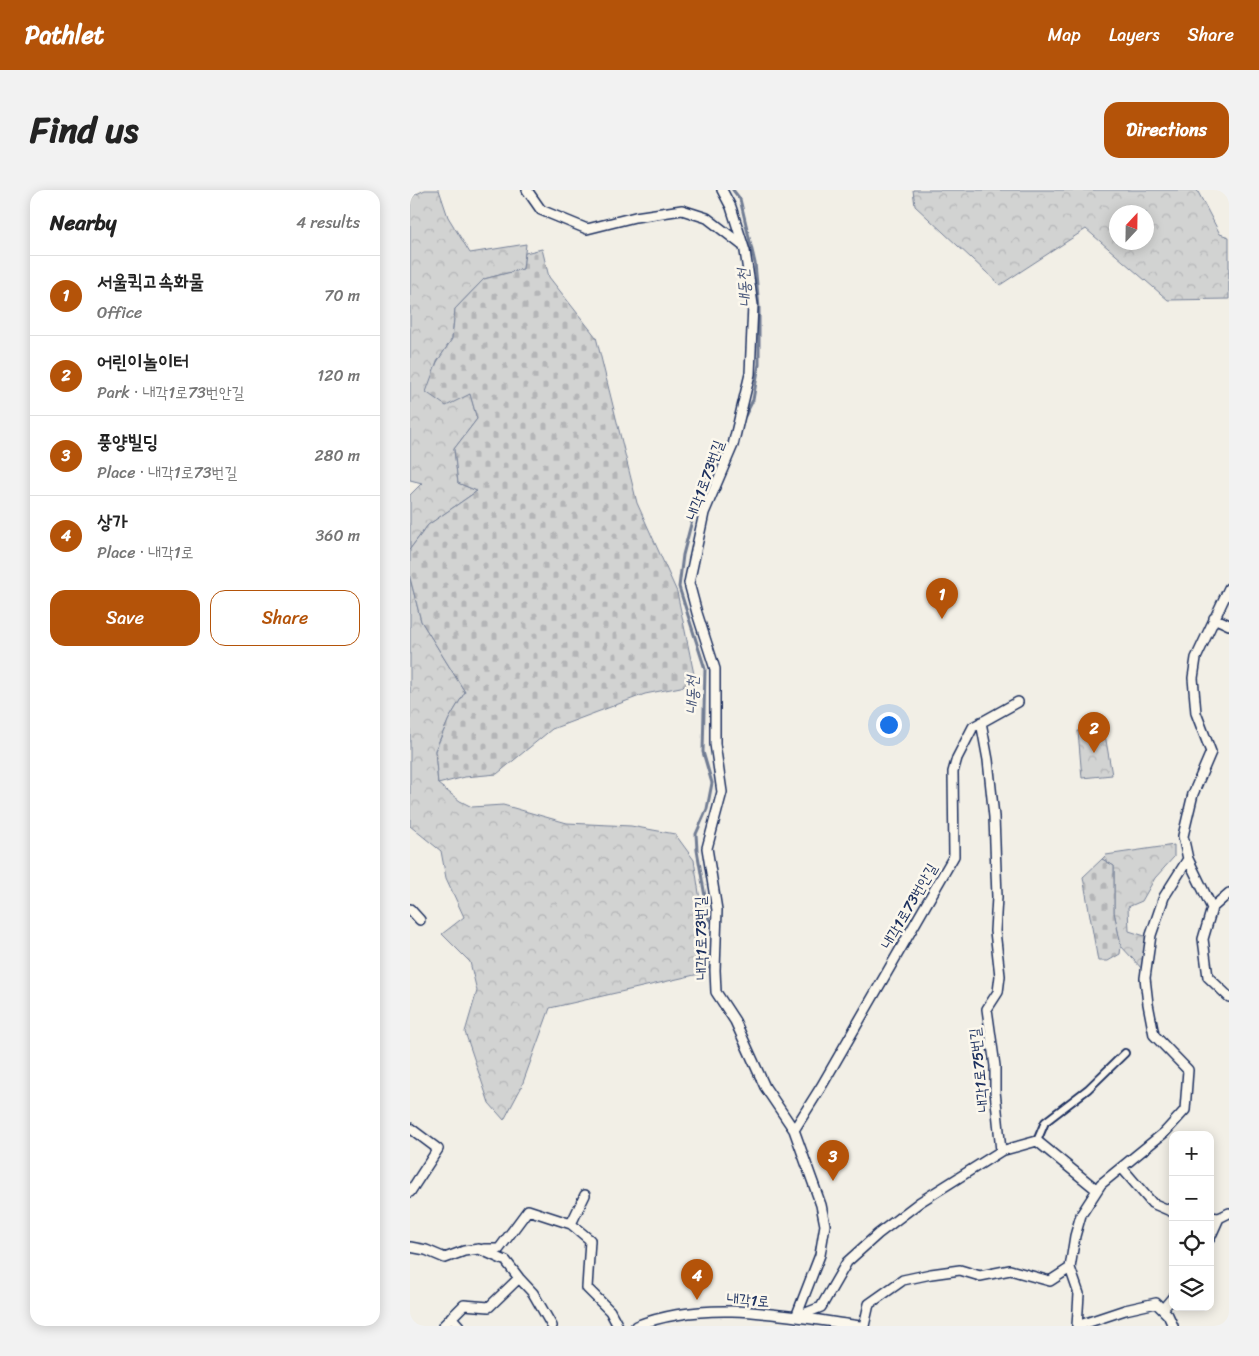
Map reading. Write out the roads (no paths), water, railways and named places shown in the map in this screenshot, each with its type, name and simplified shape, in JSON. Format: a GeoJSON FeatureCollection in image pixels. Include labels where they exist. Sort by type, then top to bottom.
{"type":"FeatureCollection","features":[{"type":"Feature","properties":{"kind":"street"},"geometry":{"type":"LineString","coordinates":[[526,190],[541,210],[587,229],[635,217],[682,210],[707,218],[742,245]]}},
{"type":"Feature","properties":{"kind":"street","name":"내각1로73번길"},"geometry":{"type":"LineString","coordinates":[[722,190],[731,208],[745,252],[753,305],[750,374],[733,445],[704,513],[689,583],[715,669],[715,744],[722,792],[707,848],[717,910],[714,970],[716,992],[736,1021],[764,1087],[794,1130],[821,1205],[825,1225],[820,1255],[796,1317]]}},
{"type":"Feature","properties":{"kind":"street"},"geometry":{"type":"LineString","coordinates":[[1212,908],[1188,859],[1183,836],[1192,794],[1211,752],[1196,714],[1193,678],[1196,658],[1229,588]]}},
{"type":"Feature","properties":{"kind":"street"},"geometry":{"type":"LineString","coordinates":[[1214,618],[1229,625]]}},
{"type":"Feature","properties":{"kind":"street","name":"내각1로73번안길"},"geometry":{"type":"LineString","coordinates":[[794,1130],[826,1079],[954,856],[953,772],[957,758],[973,727],[1018,702]]}},
{"type":"Feature","properties":{"kind":"street","name":"내각1로75번길"},"geometry":{"type":"LineString","coordinates":[[981,722],[988,760],[994,827],[997,896],[995,931],[1000,976],[998,992],[987,1010],[995,1066],[995,1091],[1001,1151]]}},
{"type":"Feature","properties":{"kind":"street"},"geometry":{"type":"LineString","coordinates":[[1173,1326],[1168,1315],[1156,1303],[1125,1310],[1077,1326],[1079,1294],[1070,1268],[1075,1236],[1081,1215],[1101,1184],[1165,1132],[1185,1110],[1188,1070],[1154,1035],[1145,978],[1152,935],[1164,897],[1188,859]]}},
{"type":"Feature","properties":{"kind":"street"},"geometry":{"type":"LineString","coordinates":[[1229,892],[1212,908],[1203,939],[1208,977],[1229,997]]}},
{"type":"Feature","properties":{"kind":"street"},"geometry":{"type":"LineString","coordinates":[[410,909],[420,920]]}},
{"type":"Feature","properties":{"kind":"street"},"geometry":{"type":"LineString","coordinates":[[1037,1141],[1045,1122],[1088,1089],[1125,1053]]}},
{"type":"Feature","properties":{"kind":"street"},"geometry":{"type":"LineString","coordinates":[[410,1128],[438,1149],[410,1192]]}},
{"type":"Feature","properties":{"kind":"street"},"geometry":{"type":"LineString","coordinates":[[796,1317],[821,1307],[848,1262],[878,1234],[920,1202],[1001,1151],[1037,1141]]}},
{"type":"Feature","properties":{"kind":"street"},"geometry":{"type":"LineString","coordinates":[[1037,1141],[1097,1190]]}},
{"type":"Feature","properties":{"kind":"street"},"geometry":{"type":"LineString","coordinates":[[1122,1168],[1152,1203],[1169,1210]]}},
{"type":"Feature","properties":{"kind":"street"},"geometry":{"type":"LineString","coordinates":[[571,1224],[585,1195]]}},
{"type":"Feature","properties":{"kind":"street"},"geometry":{"type":"LineString","coordinates":[[410,1247],[426,1250],[445,1258],[464,1251],[479,1249],[499,1250],[528,1210],[571,1224],[590,1240],[587,1288],[610,1311],[618,1326]]}},
{"type":"Feature","properties":{"kind":"street"},"geometry":{"type":"LineString","coordinates":[[1215,1218],[1229,1212]]}},
{"type":"Feature","properties":{"kind":"street"},"geometry":{"type":"LineString","coordinates":[[479,1249],[506,1262],[533,1293],[552,1326]]}},
{"type":"Feature","properties":{"kind":"street"},"geometry":{"type":"LineString","coordinates":[[864,1326],[869,1304],[903,1280],[960,1270],[980,1276],[1010,1270],[1050,1281],[1070,1268]]}},
{"type":"Feature","properties":{"kind":"street"},"geometry":{"type":"LineString","coordinates":[[443,1326],[464,1305],[489,1306],[518,1278]]}},
{"type":"Feature","properties":{"kind":"street"},"geometry":{"type":"LineString","coordinates":[[1163,1310],[1169,1302]]}},
{"type":"Feature","properties":{"kind":"street","name":"내각1로"},"geometry":{"type":"LineString","coordinates":[[636,1326],[664,1317],[697,1312],[736,1311],[860,1326]]}},
{"type":"Feature","properties":{"kind":"street"},"geometry":{"type":"LineString","coordinates":[[451,1317],[459,1326]]}},
{"type":"Feature","properties":{"kind":"waterway","name":"내동천"},"geometry":{"type":"LineString","coordinates":[[733,190],[740,199],[755,263],[759,308],[759,364],[753,400],[745,416]]}},
{"type":"Feature","properties":{"kind":"waterway","name":"내동천"},"geometry":{"type":"LineString","coordinates":[[709,920],[696,834],[707,809],[712,783],[703,752],[705,669],[679,587],[683,555],[701,486],[723,447]]}},
{"type":"Feature","properties":{"kind":"place","name":"서울퀵고속화물"},"geometry":{"type":"Point","coordinates":[942,619]}},
{"type":"Feature","properties":{"kind":"place","name":"어린이놀이터"},"geometry":{"type":"Point","coordinates":[1094,753]}},
{"type":"Feature","properties":{"kind":"place","name":"풍양빌딩"},"geometry":{"type":"Point","coordinates":[833,1181]}},
{"type":"Feature","properties":{"kind":"place","name":"상가"},"geometry":{"type":"Point","coordinates":[697,1300]}}]}
